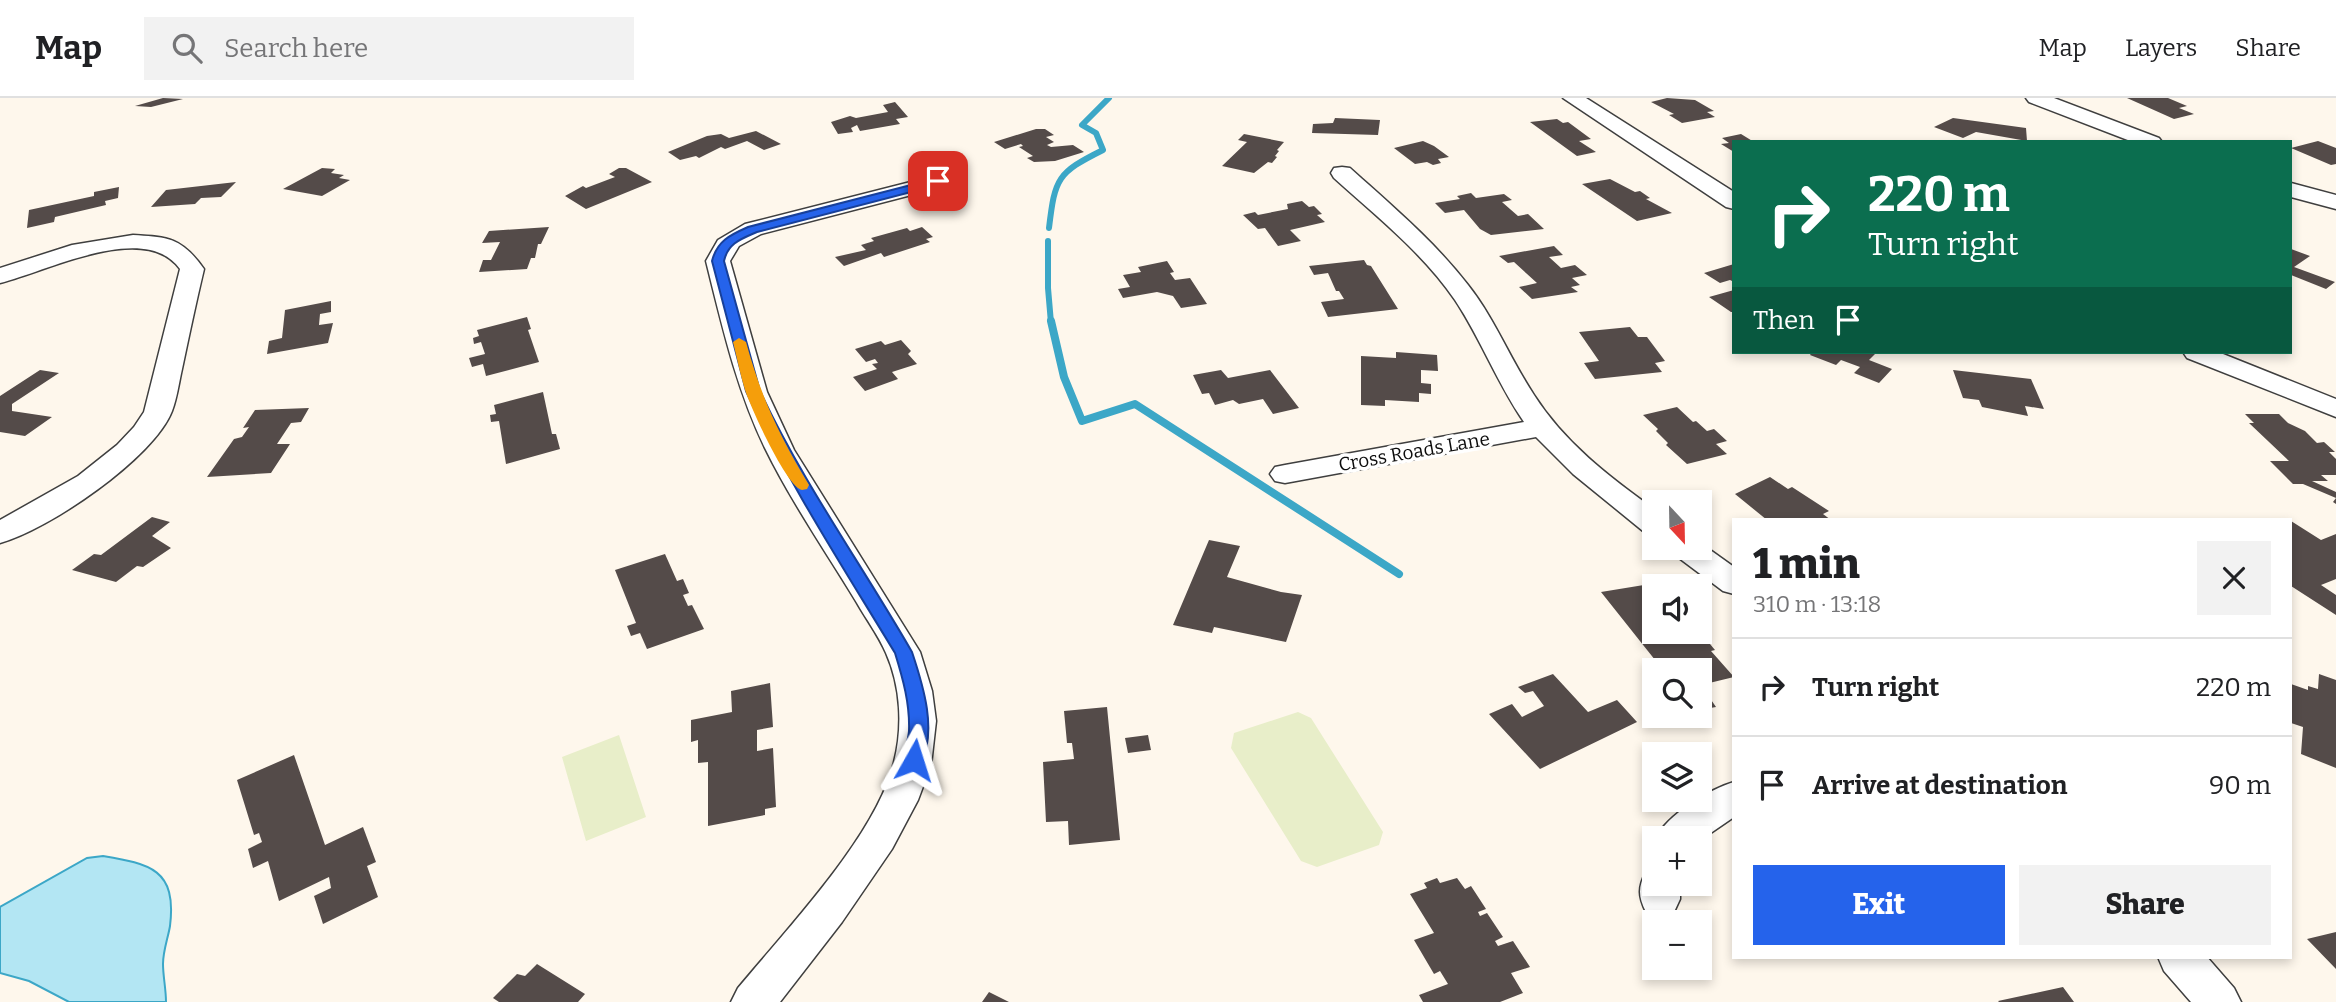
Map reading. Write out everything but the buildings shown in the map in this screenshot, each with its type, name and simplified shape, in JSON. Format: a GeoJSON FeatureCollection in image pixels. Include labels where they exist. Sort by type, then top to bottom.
{"type":"FeatureCollection","features":[{"type":"Feature","properties":{"kind":"street"},"geometry":{"type":"LineString","coordinates":[[1573,98],[1732,201]]}},
{"type":"Feature","properties":{"kind":"street"},"geometry":{"type":"LineString","coordinates":[[2036,98],[2147,140]]}},
{"type":"Feature","properties":{"kind":"street"},"geometry":{"type":"LineString","coordinates":[[1342,173],[1415,238],[1461,292],[1522,400],[1542,427],[1569,457],[1642,515]]}},
{"type":"Feature","properties":{"kind":"street"},"geometry":{"type":"LineString","coordinates":[[753,1002],[869,854],[903,793],[914,760],[918,731],[916,690],[903,652],[780,450],[753,391],[718,261],[721,248],[734,237],[752,229],[938,181]]}},
{"type":"Feature","properties":{"kind":"street"},"geometry":{"type":"LineString","coordinates":[[2292,190],[2336,202]]}},
{"type":"Feature","properties":{"kind":"street"},"geometry":{"type":"LineString","coordinates":[[0,276],[69,251],[139,243],[177,250],[188,258],[192,269],[158,412],[146,433],[101,474],[0,533]]}},
{"type":"Feature","properties":{"kind":"street"},"geometry":{"type":"LineString","coordinates":[[2201,354],[2336,409]]}},
{"type":"Feature","properties":{"kind":"street","name":"Cross Roads Lane"},"geometry":{"type":"LineString","coordinates":[[1285,474],[1542,427]]}},
{"type":"Feature","properties":{"kind":"street"},"geometry":{"type":"LineString","coordinates":[[1702,560],[1732,582]]}},
{"type":"Feature","properties":{"kind":"street"},"geometry":{"type":"LineString","coordinates":[[1690,826],[1732,798]]}},
{"type":"Feature","properties":{"kind":"street"},"geometry":{"type":"LineString","coordinates":[[2181,959],[2219,1002]]}},
{"type":"Feature","properties":{"kind":"green space"},"geometry":{"type":"Polygon","coordinates":[[[1298,712],[1311,718],[1383,832],[1379,845],[1317,867],[1301,861],[1231,748],[1234,733],[1298,712]]]}},
{"type":"Feature","properties":{"kind":"green space"},"geometry":{"type":"Polygon","coordinates":[[[619,735],[646,817],[586,841],[562,757],[619,735]]]}},
{"type":"Feature","properties":{"kind":"water"},"geometry":{"type":"Polygon","coordinates":[[[103,856],[147,867],[157,873],[169,892],[170,926],[163,959],[166,1002],[69,1002],[29,981],[0,973],[0,907],[87,858],[103,856]]]}},
{"type":"Feature","properties":{"kind":"waterway"},"geometry":{"type":"LineString","coordinates":[[1049,228],[1054,198],[1061,179],[1076,165],[1103,150],[1096,133],[1082,125],[1109,98]]}},
{"type":"Feature","properties":{"kind":"waterway"},"geometry":{"type":"LineString","coordinates":[[1048,241],[1051,323]]}},
{"type":"Feature","properties":{"kind":"waterway"},"geometry":{"type":"LineString","coordinates":[[1051,321],[1064,377],[1082,421],[1135,404],[1399,574]]}},
{"type":"Feature","properties":{"kind":"slow traffic"},"geometry":{"type":"LineString","coordinates":[[739,342],[753,391],[780,450],[802,485]]}},
{"type":"Feature","properties":{"kind":"route"},"geometry":{"type":"LineString","coordinates":[[914,760],[918,731],[916,690],[903,652],[780,450],[753,391],[718,261],[721,248],[734,237],[752,229],[938,181]]}}]}
